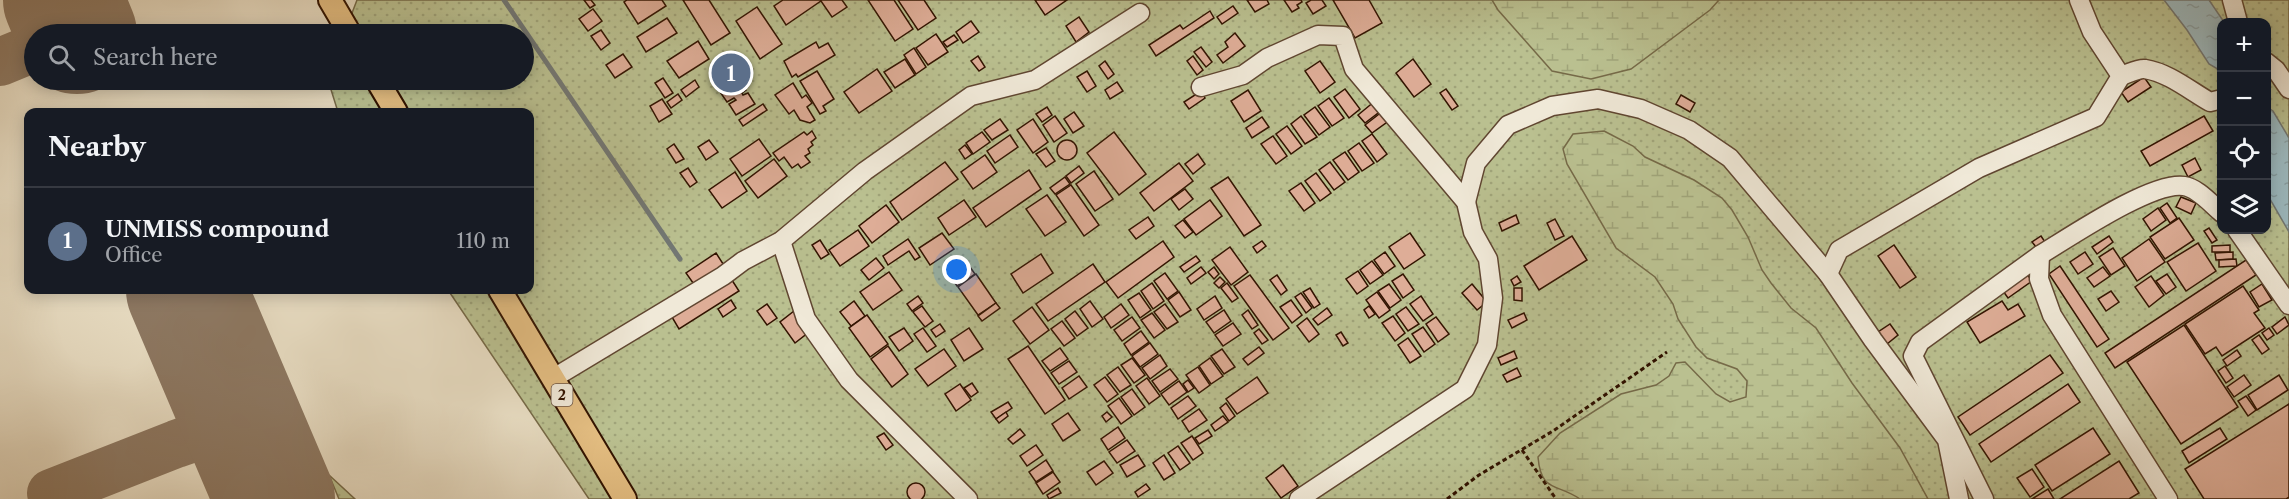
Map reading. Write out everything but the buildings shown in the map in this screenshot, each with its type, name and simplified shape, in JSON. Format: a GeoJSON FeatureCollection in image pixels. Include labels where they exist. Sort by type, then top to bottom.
{"type":"FeatureCollection","features":[{"type":"Feature","properties":{"kind":"main road"},"geometry":{"type":"LineString","coordinates":[[330,0],[344,24]]}},
{"type":"Feature","properties":{"kind":"main road"},"geometry":{"type":"LineString","coordinates":[[383,90],[394,108]]}},
{"type":"Feature","properties":{"kind":"main road","name":"2"},"geometry":{"type":"LineString","coordinates":[[502,294],[625,499]]}},
{"type":"Feature","properties":{"kind":"street"},"geometry":{"type":"LineString","coordinates":[[2079,0],[2092,32],[2121,76]]}},
{"type":"Feature","properties":{"kind":"street"},"geometry":{"type":"LineString","coordinates":[[2232,0],[2237,18]]}},
{"type":"Feature","properties":{"kind":"street"},"geometry":{"type":"LineString","coordinates":[[552,379],[723,276],[743,261],[781,241],[865,171],[971,96],[1035,80],[1140,13]]}},
{"type":"Feature","properties":{"kind":"street"},"geometry":{"type":"LineString","coordinates":[[1201,87],[1243,75],[1267,58],[1318,35],[1343,36],[1354,69],[1467,202]]}},
{"type":"Feature","properties":{"kind":"street"},"geometry":{"type":"LineString","coordinates":[[1828,274],[1839,250],[1979,168],[2096,117],[2121,76],[2143,69],[2179,81],[2190,91],[2216,101]]}},
{"type":"Feature","properties":{"kind":"street"},"geometry":{"type":"LineString","coordinates":[[2271,70],[2289,89]]}},
{"type":"Feature","properties":{"kind":"street"},"geometry":{"type":"LineString","coordinates":[[1299,499],[1465,389],[1487,345],[1494,298],[1488,259],[1473,232],[1467,202],[1476,163],[1508,125],[1552,106],[1598,99],[1641,109],[1689,130],[1730,158],[1828,274],[1873,340],[1947,440],[1959,499]]}},
{"type":"Feature","properties":{"kind":"street"},"geometry":{"type":"LineString","coordinates":[[1984,499],[1913,356],[1920,342],[2040,255],[2101,219],[2163,188],[2186,186],[2217,209]]}},
{"type":"Feature","properties":{"kind":"street"},"geometry":{"type":"LineString","coordinates":[[2239,234],[2289,305]]}},
{"type":"Feature","properties":{"kind":"street"},"geometry":{"type":"LineString","coordinates":[[781,241],[806,319],[849,380],[968,499]]}},
{"type":"Feature","properties":{"kind":"street"},"geometry":{"type":"LineString","coordinates":[[2040,255],[2039,279],[2052,315],[2168,499]]}},
{"type":"Feature","properties":{"kind":"path"},"geometry":{"type":"LineString","coordinates":[[1447,499],[1479,475],[1553,431],[1667,352]]}},
{"type":"Feature","properties":{"kind":"path"},"geometry":{"type":"LineString","coordinates":[[1522,450],[1556,499]]}},
{"type":"Feature","properties":{"kind":"green space"},"geometry":{"type":"Polygon","coordinates":[[[357,0],[2289,0],[2289,499],[589,499],[451,294],[534,294],[534,108],[337,108],[331,90],[534,90],[534,24],[348,24],[357,0]]]}},
{"type":"Feature","properties":{"kind":"green space"},"geometry":{"type":"Polygon","coordinates":[[[1492,0],[1719,0],[1710,10],[1631,69],[1591,79],[1552,71],[1498,10],[1492,0]]]}},
{"type":"Feature","properties":{"kind":"green space"},"geometry":{"type":"Polygon","coordinates":[[[1604,131],[1633,146],[1645,157],[1694,180],[1722,198],[1748,237],[1762,270],[1791,308],[1816,328],[1852,383],[1900,448],[1928,499],[1580,499],[1547,482],[1540,468],[1538,457],[1560,433],[1621,394],[1656,385],[1669,376],[1676,363],[1685,362],[1716,394],[1730,402],[1746,397],[1747,381],[1737,369],[1707,358],[1696,347],[1678,319],[1673,304],[1655,277],[1616,248],[1567,164],[1563,149],[1573,134],[1604,131]]]}},
{"type":"Feature","properties":{"kind":"green space"},"geometry":{"type":"Polygon","coordinates":[[[329,475],[355,499],[339,499],[329,475]]]}},
{"type":"Feature","properties":{"kind":"water"},"geometry":{"type":"Polygon","coordinates":[[[2164,0],[2209,0],[2221,18],[2217,18],[2217,69],[2209,64],[2164,0]]]}},
{"type":"Feature","properties":{"kind":"water"},"geometry":{"type":"Polygon","coordinates":[[[2271,110],[2289,138],[2289,232],[2271,201],[2271,110]]]}},
{"type":"Feature","properties":{"kind":"waterway"},"geometry":{"type":"LineString","coordinates":[[504,0],[520,24]]}},
{"type":"Feature","properties":{"kind":"waterway"},"geometry":{"type":"LineString","coordinates":[[534,44],[680,259]]}},
{"type":"Feature","properties":{"kind":"taxiway"},"geometry":{"type":"LineString","coordinates":[[0,62],[24,52]]}},
{"type":"Feature","properties":{"kind":"taxiway"},"geometry":{"type":"LineString","coordinates":[[51,493],[242,421]]}},
{"type":"Feature","properties":{"kind":"runway"},"geometry":{"type":"LineString","coordinates":[[63,0],[73,24]]}},
{"type":"Feature","properties":{"kind":"runway"},"geometry":{"type":"LineString","coordinates":[[188,294],[275,499]]}},
{"type":"Feature","properties":{"kind":"place","name":"UNMISS compound"},"geometry":{"type":"Point","coordinates":[731,73]}}]}
